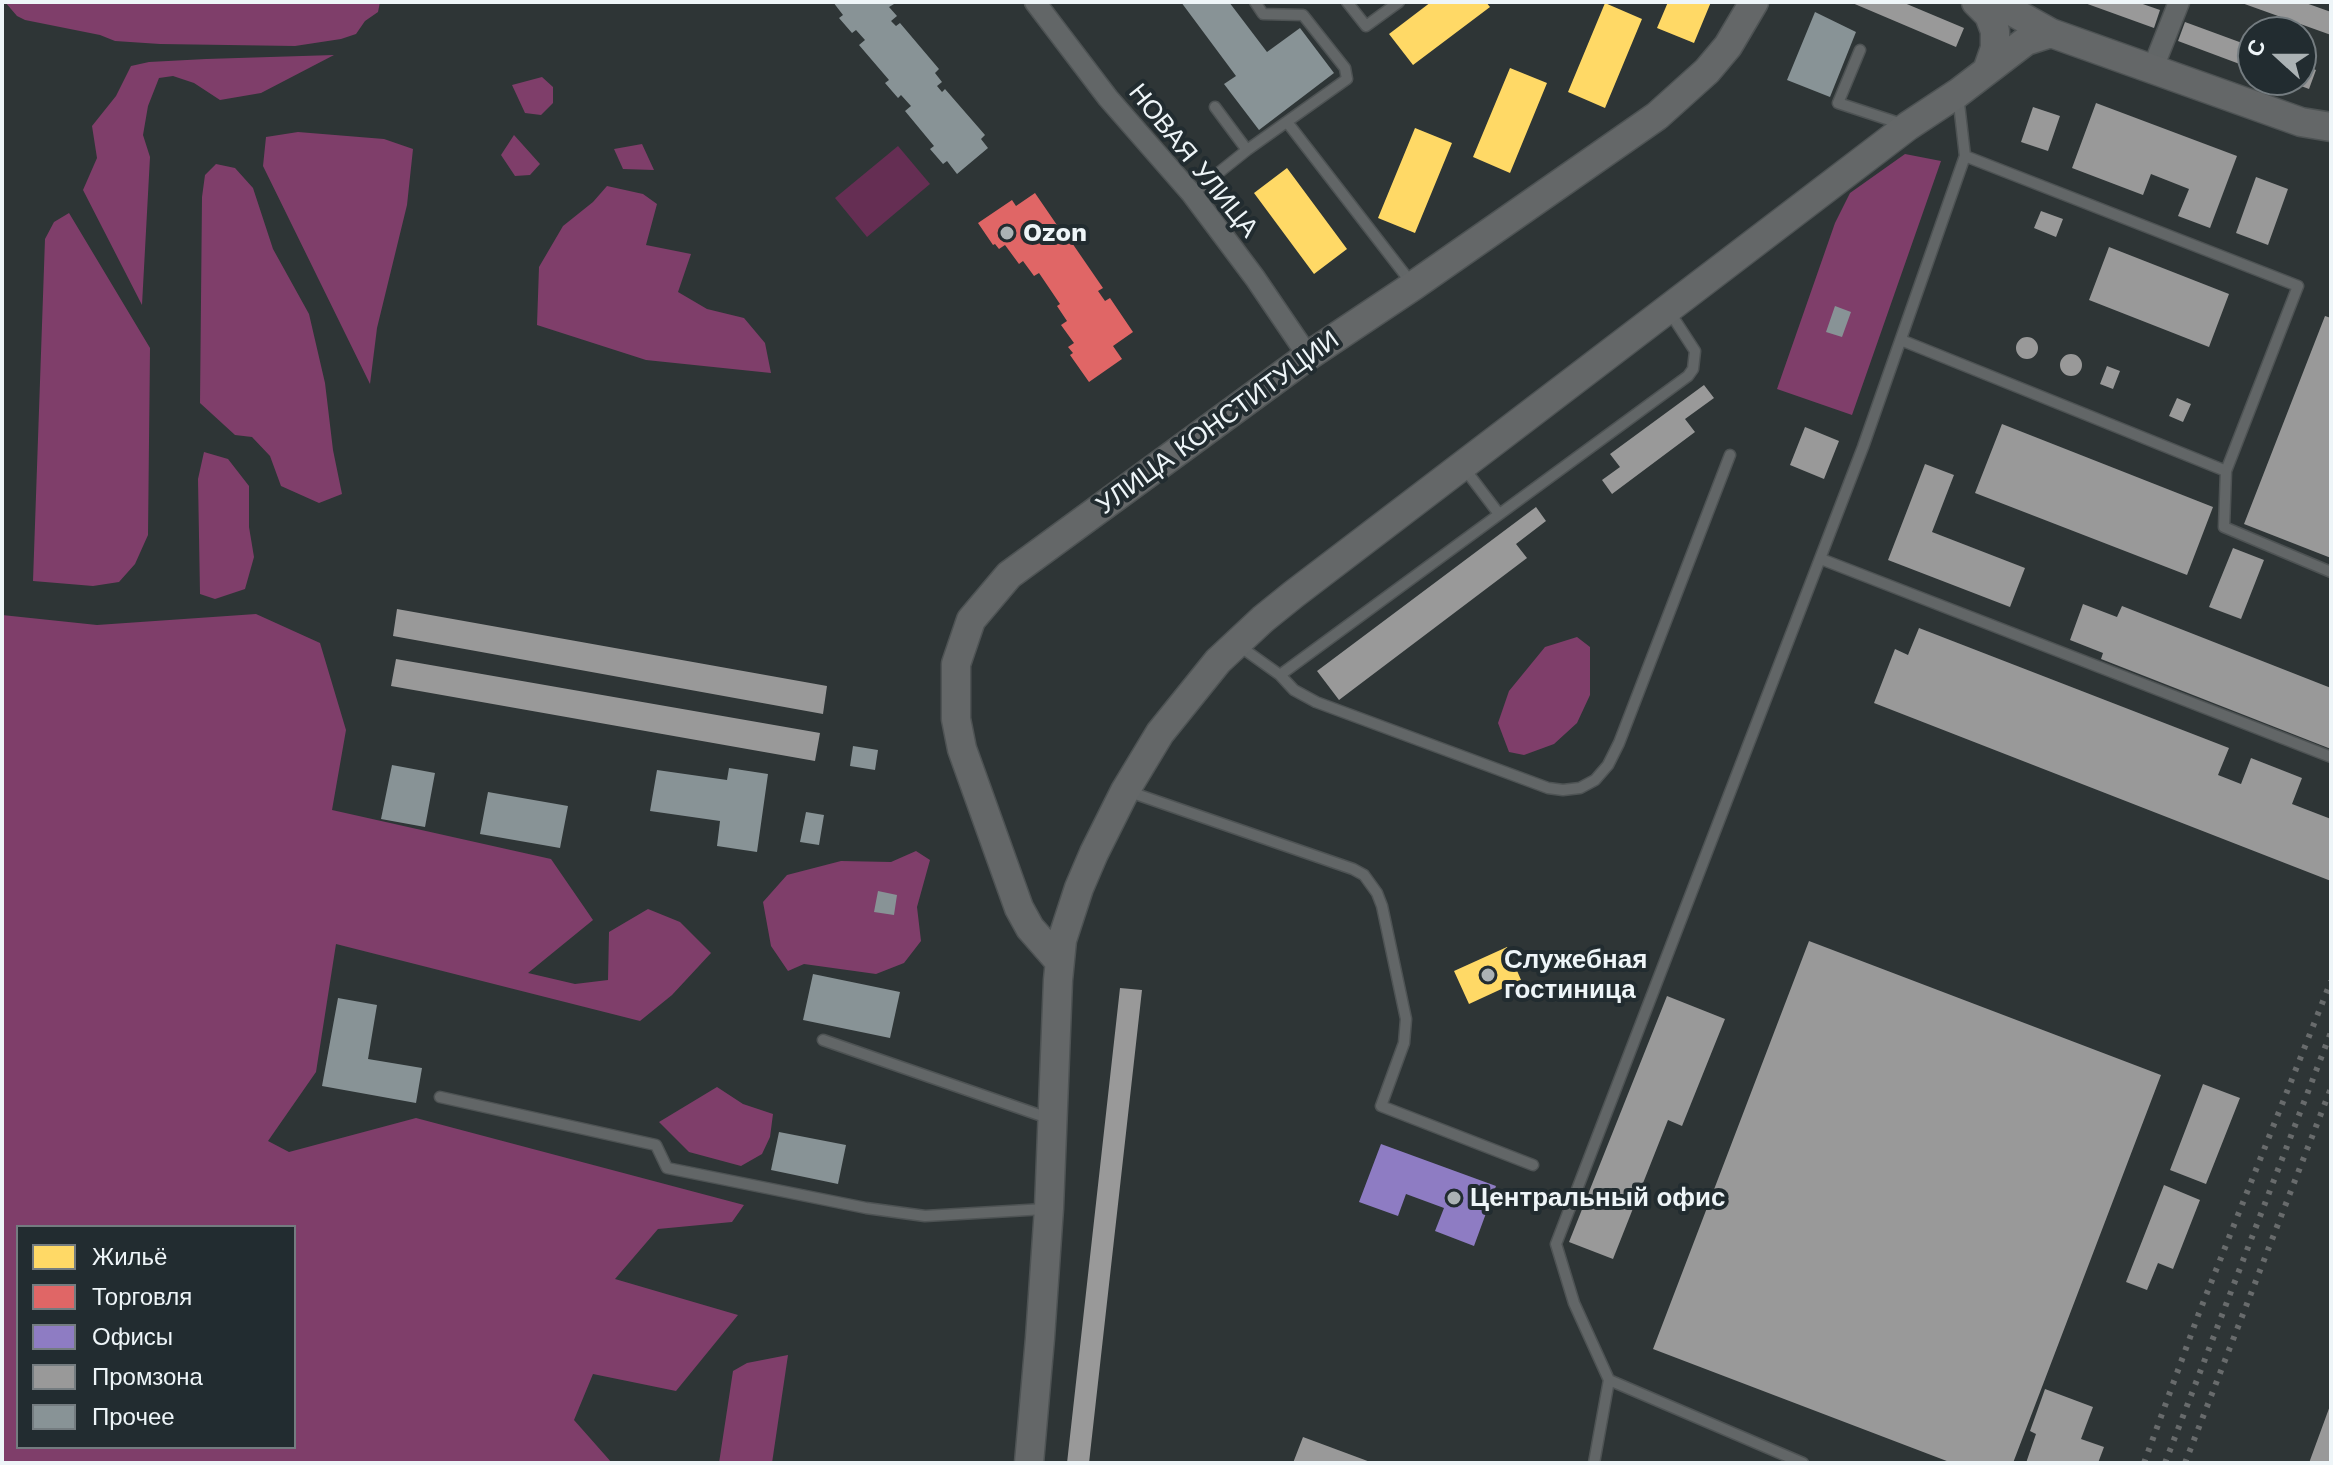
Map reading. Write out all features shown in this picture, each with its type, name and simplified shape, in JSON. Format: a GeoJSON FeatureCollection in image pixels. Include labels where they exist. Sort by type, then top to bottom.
{"type":"FeatureCollection","features":[{"type":"Feature","properties":{"kind":"street","name":"НОВАЯ УЛИЦА"},"geometry":{"type":"LineString","coordinates":[[1035,2],[1108,98],[1192,194],[1308,356]]}},
{"type":"Feature","properties":{"kind":"street","name":"УЛИЦА КОНСТИТУЦИИ"},"geometry":{"type":"LineString","coordinates":[[1059,961],[1035,935],[1019,908],[962,749],[956,719],[956,664],[971,620],[1009,575],[1308,356],[1657,116],[1714,63],[1754,2]]}},
{"type":"Feature","properties":{"kind":"street"},"geometry":{"type":"LineString","coordinates":[[1976,2],[1989,15],[1995,31],[1995,48],[1988,68]]}},
{"type":"Feature","properties":{"kind":"street"},"geometry":{"type":"LineString","coordinates":[[1996,2],[2051,33],[2301,122],[2331,127]]}},
{"type":"Feature","properties":{"kind":"street"},"geometry":{"type":"LineString","coordinates":[[2153,68],[2179,2]]}},
{"type":"Feature","properties":{"kind":"street"},"geometry":{"type":"LineString","coordinates":[[1029,1463],[1049,1208],[1062,940],[1079,888],[1125,791],[1160,733],[1199,684],[1237,644],[1294,594],[1908,126],[1958,93],[2026,41],[2051,33]]}},
{"type":"Feature","properties":{"kind":"lane"},"geometry":{"type":"LineString","coordinates":[[1192,194],[1247,150],[1347,79],[1345,68],[1303,15],[1263,14],[1255,2]]}},
{"type":"Feature","properties":{"kind":"lane"},"geometry":{"type":"LineString","coordinates":[[1347,2],[1366,26],[1399,2]]}},
{"type":"Feature","properties":{"kind":"lane"},"geometry":{"type":"LineString","coordinates":[[1860,50],[1838,103],[1908,126]]}},
{"type":"Feature","properties":{"kind":"lane"},"geometry":{"type":"LineString","coordinates":[[1594,1463],[1609,1380],[1574,1303],[1556,1244],[1821,559],[1901,340],[1965,156],[1958,93]]}},
{"type":"Feature","properties":{"kind":"lane"},"geometry":{"type":"LineString","coordinates":[[1215,107],[1247,150]]}},
{"type":"Feature","properties":{"kind":"lane"},"geometry":{"type":"LineString","coordinates":[[1287,122],[1413,286]]}},
{"type":"Feature","properties":{"kind":"lane"},"geometry":{"type":"LineString","coordinates":[[1965,156],[2298,286],[2226,471],[2224,527],[2331,572]]}},
{"type":"Feature","properties":{"kind":"lane"},"geometry":{"type":"LineString","coordinates":[[1280,675],[1688,376],[1693,369],[1695,351],[1668,309]]}},
{"type":"Feature","properties":{"kind":"lane"},"geometry":{"type":"LineString","coordinates":[[1901,340],[2226,471]]}},
{"type":"Feature","properties":{"kind":"lane"},"geometry":{"type":"LineString","coordinates":[[1237,644],[1280,675],[1294,690],[1316,702],[1548,788],[1580,788],[1595,780],[1608,765],[1619,743],[1730,455]]}},
{"type":"Feature","properties":{"kind":"lane"},"geometry":{"type":"LineString","coordinates":[[1462,465],[1499,514]]}},
{"type":"Feature","properties":{"kind":"lane"},"geometry":{"type":"LineString","coordinates":[[1821,559],[2331,757]]}},
{"type":"Feature","properties":{"kind":"lane"},"geometry":{"type":"LineString","coordinates":[[1125,791],[1364,875],[1382,906],[1406,1019],[1404,1043],[1381,1106],[1533,1165]]}},
{"type":"Feature","properties":{"kind":"lane"},"geometry":{"type":"LineString","coordinates":[[823,1040],[1053,1119]]}},
{"type":"Feature","properties":{"kind":"lane"},"geometry":{"type":"LineString","coordinates":[[440,1097],[656,1145],[667,1168],[866,1208],[925,1216],[1049,1208]]}},
{"type":"Feature","properties":{"kind":"lane"},"geometry":{"type":"LineString","coordinates":[[1609,1380],[1803,1463]]}},
{"type":"Feature","properties":{"kind":"shaded area"},"geometry":{"type":"Polygon","coordinates":[[[5,2],[380,2],[378,12],[365,21],[356,34],[295,46],[115,41],[100,35],[25,20],[5,2]]]}},
{"type":"Feature","properties":{"kind":"shaded area"},"geometry":{"type":"Polygon","coordinates":[[[334,55],[261,93],[220,100],[194,83],[173,76],[159,78],[148,106],[143,135],[150,157],[142,305],[83,190],[97,158],[92,126],[116,96],[131,66],[149,62],[334,55]]]}},
{"type":"Feature","properties":{"kind":"shaded area"},"geometry":{"type":"Polygon","coordinates":[[[542,77],[553,87],[553,103],[541,115],[525,113],[512,85],[542,77]]]}},
{"type":"Feature","properties":{"kind":"shaded area"},"geometry":{"type":"Polygon","coordinates":[[[298,132],[384,139],[413,149],[407,205],[377,328],[370,384],[263,166],[266,137],[298,132]]]}},
{"type":"Feature","properties":{"kind":"shaded area"},"geometry":{"type":"Polygon","coordinates":[[[514,135],[540,164],[530,175],[515,176],[501,155],[514,135]]]}},
{"type":"Feature","properties":{"kind":"shaded area"},"geometry":{"type":"Polygon","coordinates":[[[642,144],[654,170],[623,169],[614,149],[642,144]]]}},
{"type":"Feature","properties":{"kind":"shaded area"},"geometry":{"type":"Polygon","coordinates":[[[898,146],[930,184],[867,237],[835,198],[898,146]]]}},
{"type":"Feature","properties":{"kind":"shaded area"},"geometry":{"type":"Polygon","coordinates":[[[1905,154],[1941,161],[1852,415],[1777,389],[1835,223],[1850,193],[1905,154]]]}},
{"type":"Feature","properties":{"kind":"shaded area"},"geometry":{"type":"Polygon","coordinates":[[[216,164],[235,168],[253,188],[273,249],[309,314],[325,383],[342,494],[319,503],[281,486],[270,456],[252,437],[235,435],[200,403],[202,197],[205,175],[216,164]]]}},
{"type":"Feature","properties":{"kind":"shaded area"},"geometry":{"type":"Polygon","coordinates":[[[607,186],[643,194],[657,204],[646,245],[691,254],[678,292],[707,309],[744,318],[765,343],[771,373],[646,360],[537,325],[539,267],[563,226],[593,202],[607,186]]]}},
{"type":"Feature","properties":{"kind":"shaded area"},"geometry":{"type":"Polygon","coordinates":[[[69,213],[150,348],[148,535],[135,564],[119,582],[93,586],[33,581],[45,239],[54,222],[69,213]]]}},
{"type":"Feature","properties":{"kind":"shaded area"},"geometry":{"type":"Polygon","coordinates":[[[204,452],[228,459],[249,486],[249,527],[254,557],[245,589],[215,599],[200,594],[198,479],[204,452]]]}},
{"type":"Feature","properties":{"kind":"shaded area"},"geometry":{"type":"Polygon","coordinates":[[[256,614],[320,643],[346,730],[332,810],[551,859],[593,920],[528,973],[575,984],[608,980],[609,932],[648,909],[680,922],[711,953],[672,995],[640,1021],[336,944],[316,1072],[268,1141],[289,1152],[416,1118],[744,1205],[732,1222],[658,1229],[615,1279],[738,1315],[676,1391],[593,1374],[574,1420],[612,1463],[2,1463],[2,615],[97,625],[256,614]]]}},
{"type":"Feature","properties":{"kind":"shaded area"},"geometry":{"type":"Polygon","coordinates":[[[1577,637],[1590,647],[1590,695],[1577,723],[1554,744],[1524,755],[1509,752],[1498,723],[1509,691],[1545,647],[1577,637]]]}},
{"type":"Feature","properties":{"kind":"shaded area"},"geometry":{"type":"Polygon","coordinates":[[[916,851],[930,860],[917,907],[921,941],[904,963],[876,974],[804,964],[788,971],[771,946],[763,902],[787,875],[841,861],[891,862],[916,851]]]}},
{"type":"Feature","properties":{"kind":"shaded area"},"geometry":{"type":"Polygon","coordinates":[[[717,1087],[743,1104],[773,1114],[770,1137],[762,1154],[741,1166],[689,1152],[659,1122],[717,1087]]]}},
{"type":"Feature","properties":{"kind":"shaded area"},"geometry":{"type":"Polygon","coordinates":[[[788,1355],[772,1463],[719,1463],[733,1371],[747,1363],[788,1355]]]}},
{"type":"Feature","properties":{"kind":"building: Жильё"},"geometry":{"type":"Polygon","coordinates":[[[1431,2],[1486,2],[1490,7],[1413,65],[1389,34],[1431,2]]]}},
{"type":"Feature","properties":{"kind":"building: Жильё"},"geometry":{"type":"Polygon","coordinates":[[[1668,2],[1711,2],[1694,43],[1657,28],[1668,2]]]}},
{"type":"Feature","properties":{"kind":"building: Жильё"},"geometry":{"type":"Polygon","coordinates":[[[1605,3],[1642,19],[1605,108],[1568,92],[1605,3]]]}},
{"type":"Feature","properties":{"kind":"building: Жильё"},"geometry":{"type":"Polygon","coordinates":[[[1510,68],[1547,83],[1510,173],[1473,157],[1510,68]]]}},
{"type":"Feature","properties":{"kind":"building: Жильё"},"geometry":{"type":"Polygon","coordinates":[[[1415,128],[1452,143],[1415,233],[1378,218],[1415,128]]]}},
{"type":"Feature","properties":{"kind":"building: Жильё"},"geometry":{"type":"Polygon","coordinates":[[[1287,168],[1347,249],[1314,274],[1254,193],[1287,168]]]}},
{"type":"Feature","properties":{"kind":"building: Жильё","name":"Служебная гостиница"},"geometry":{"type":"Polygon","coordinates":[[[1507,947],[1521,980],[1469,1004],[1454,971],[1507,947]]]}},
{"type":"Feature","properties":{"kind":"building: Торговля"},"geometry":{"type":"Polygon","coordinates":[[[1035,193],[1059,228],[1056,231],[1065,244],[1070,240],[1103,288],[1098,291],[1105,301],[1110,298],[1133,332],[1113,346],[1122,359],[1089,382],[1070,355],[1073,353],[1068,347],[1074,343],[1061,325],[1067,321],[1057,306],[1060,304],[1039,273],[1034,276],[1023,261],[1019,264],[1005,245],[999,249],[993,245],[978,223],[1012,200],[1016,206],[1035,193]]]}},
{"type":"Feature","properties":{"kind":"building: Офисы","name":"Центральный офис"},"geometry":{"type":"Polygon","coordinates":[[[1381,1144],[1496,1186],[1474,1246],[1435,1231],[1444,1208],[1406,1194],[1398,1216],[1359,1202],[1381,1144]]]}},
{"type":"Feature","properties":{"kind":"building: Промзона"},"geometry":{"type":"Polygon","coordinates":[[[1850,2],[1902,2],[1964,28],[1956,47],[1850,2]]]}},
{"type":"Feature","properties":{"kind":"building: Промзона"},"geometry":{"type":"Polygon","coordinates":[[[2082,2],[2137,2],[2160,10],[2154,28],[2082,2]]]}},
{"type":"Feature","properties":{"kind":"building: Промзона"},"geometry":{"type":"Polygon","coordinates":[[[2239,2],[2303,2],[2331,12],[2331,35],[2317,30],[2317,16],[2278,16],[2239,2]]]}},
{"type":"Feature","properties":{"kind":"building: Промзона"},"geometry":{"type":"Polygon","coordinates":[[[2185,22],[2237,41],[2237,63],[2178,41],[2185,22]]]}},
{"type":"Feature","properties":{"kind":"building: Промзона"},"geometry":{"type":"Polygon","coordinates":[[[2096,103],[2237,156],[2210,228],[2178,216],[2189,189],[2151,174],[2143,195],[2072,168],[2096,103]]]}},
{"type":"Feature","properties":{"kind":"building: Промзона"},"geometry":{"type":"Polygon","coordinates":[[[2033,107],[2060,116],[2048,151],[2021,142],[2033,107]]]}},
{"type":"Feature","properties":{"kind":"building: Промзона"},"geometry":{"type":"Polygon","coordinates":[[[2256,177],[2288,189],[2268,245],[2236,233],[2256,177]]]}},
{"type":"Feature","properties":{"kind":"building: Промзона"},"geometry":{"type":"Polygon","coordinates":[[[2041,211],[2063,219],[2056,237],[2034,228],[2041,211]]]}},
{"type":"Feature","properties":{"kind":"building: Промзона"},"geometry":{"type":"Polygon","coordinates":[[[2109,247],[2229,294],[2209,347],[2089,300],[2109,247]]]}},
{"type":"Feature","properties":{"kind":"building: Промзона"},"geometry":{"type":"Polygon","coordinates":[[[2325,316],[2331,318],[2331,558],[2244,524],[2325,316]]]}},
{"type":"Feature","properties":{"kind":"building: Промзона"},"geometry":{"type":"Polygon","coordinates":[[[2027,337],[2035,340],[2038,348],[2035,356],[2027,359],[2019,356],[2016,348],[2019,340],[2027,337]]]}},
{"type":"Feature","properties":{"kind":"building: Промзона"},"geometry":{"type":"Polygon","coordinates":[[[2071,354],[2079,357],[2082,365],[2079,373],[2071,376],[2063,373],[2060,365],[2063,357],[2071,354]]]}},
{"type":"Feature","properties":{"kind":"building: Промзона"},"geometry":{"type":"Polygon","coordinates":[[[2107,366],[2120,371],[2113,389],[2100,384],[2107,366]]]}},
{"type":"Feature","properties":{"kind":"building: Промзона"},"geometry":{"type":"Polygon","coordinates":[[[1704,385],[1714,398],[1685,419],[1695,432],[1612,494],[1602,480],[1620,467],[1610,454],[1704,385]]]}},
{"type":"Feature","properties":{"kind":"building: Промзона"},"geometry":{"type":"Polygon","coordinates":[[[2177,398],[2191,404],[2183,422],[2169,416],[2177,398]]]}},
{"type":"Feature","properties":{"kind":"building: Промзона"},"geometry":{"type":"Polygon","coordinates":[[[2002,424],[2213,507],[2187,575],[1975,493],[2002,424]]]}},
{"type":"Feature","properties":{"kind":"building: Промзона"},"geometry":{"type":"Polygon","coordinates":[[[1805,427],[1839,441],[1824,479],[1790,465],[1805,427]]]}},
{"type":"Feature","properties":{"kind":"building: Промзона"},"geometry":{"type":"Polygon","coordinates":[[[1925,464],[1954,475],[1932,532],[2025,568],[2010,607],[1888,560],[1925,464]]]}},
{"type":"Feature","properties":{"kind":"building: Промзона"},"geometry":{"type":"Polygon","coordinates":[[[1536,507],[1546,521],[1516,544],[1527,558],[1339,700],[1317,671],[1536,507]]]}},
{"type":"Feature","properties":{"kind":"building: Промзона"},"geometry":{"type":"Polygon","coordinates":[[[2233,548],[2264,560],[2241,619],[2209,607],[2233,548]]]}},
{"type":"Feature","properties":{"kind":"building: Промзона"},"geometry":{"type":"Polygon","coordinates":[[[2083,604],[2117,617],[2122,606],[2331,688],[2331,749],[2101,659],[2103,653],[2070,640],[2083,604]]]}},
{"type":"Feature","properties":{"kind":"building: Промзона"},"geometry":{"type":"Polygon","coordinates":[[[397,609],[827,686],[823,714],[393,636],[397,609]]]}},
{"type":"Feature","properties":{"kind":"building: Промзона"},"geometry":{"type":"Polygon","coordinates":[[[1919,628],[2229,748],[2218,775],[2241,784],[2251,758],[2302,778],[2292,804],[2331,819],[2331,881],[1874,703],[1895,649],[1908,655],[1919,628]]]}},
{"type":"Feature","properties":{"kind":"building: Промзона"},"geometry":{"type":"Polygon","coordinates":[[[396,659],[820,733],[815,761],[391,686],[396,659]]]}},
{"type":"Feature","properties":{"kind":"building: Промзона"},"geometry":{"type":"Polygon","coordinates":[[[1809,941],[2161,1075],[2013,1463],[1952,1463],[1653,1349],[1809,941]]]}},
{"type":"Feature","properties":{"kind":"building: Промзона"},"geometry":{"type":"Polygon","coordinates":[[[1120,988],[1142,990],[1089,1463],[1067,1463],[1120,988]]]}},
{"type":"Feature","properties":{"kind":"building: Промзона"},"geometry":{"type":"Polygon","coordinates":[[[1667,996],[1725,1019],[1682,1126],[1668,1120],[1613,1259],[1569,1242],[1667,996]]]}},
{"type":"Feature","properties":{"kind":"building: Промзона"},"geometry":{"type":"Polygon","coordinates":[[[2203,1084],[2240,1098],[2206,1184],[2170,1170],[2203,1084]]]}},
{"type":"Feature","properties":{"kind":"building: Промзона"},"geometry":{"type":"Polygon","coordinates":[[[2164,1185],[2200,1200],[2173,1269],[2158,1263],[2147,1290],[2126,1282],[2164,1185]]]}},
{"type":"Feature","properties":{"kind":"building: Промзона"},"geometry":{"type":"Polygon","coordinates":[[[2045,1389],[2093,1407],[2081,1439],[2104,1447],[2098,1463],[2026,1463],[2036,1434],[2030,1431],[2045,1389]]]}},
{"type":"Feature","properties":{"kind":"building: Промзона"},"geometry":{"type":"Polygon","coordinates":[[[2331,1403],[2331,1463],[2309,1463],[2331,1403]]]}},
{"type":"Feature","properties":{"kind":"building: Промзона"},"geometry":{"type":"Polygon","coordinates":[[[1303,1437],[1373,1463],[1293,1463],[1303,1437]]]}},
{"type":"Feature","properties":{"kind":"building: Прочее"},"geometry":{"type":"Polygon","coordinates":[[[833,2],[892,2],[894,4],[889,7],[897,16],[891,21],[896,26],[900,23],[939,69],[935,73],[942,82],[937,86],[942,92],[945,89],[985,135],[981,139],[988,148],[957,174],[947,161],[943,164],[930,149],[934,146],[905,111],[911,106],[901,95],[898,98],[885,83],[889,80],[859,45],[865,40],[856,30],[852,33],[839,18],[843,15],[833,2]]]}},
{"type":"Feature","properties":{"kind":"building: Прочее"},"geometry":{"type":"Polygon","coordinates":[[[1181,2],[1229,2],[1267,52],[1300,28],[1334,73],[1259,130],[1224,84],[1236,76],[1181,2]]]}},
{"type":"Feature","properties":{"kind":"building: Прочее"},"geometry":{"type":"Polygon","coordinates":[[[1815,12],[1856,32],[1830,97],[1787,80],[1815,12]]]}},
{"type":"Feature","properties":{"kind":"building: Прочее"},"geometry":{"type":"Polygon","coordinates":[[[1835,306],[1851,312],[1842,337],[1826,332],[1835,306]]]}},
{"type":"Feature","properties":{"kind":"building: Прочее"},"geometry":{"type":"Polygon","coordinates":[[[853,746],[878,750],[875,770],[850,766],[853,746]]]}},
{"type":"Feature","properties":{"kind":"building: Прочее"},"geometry":{"type":"Polygon","coordinates":[[[392,765],[435,773],[425,827],[381,819],[392,765]]]}},
{"type":"Feature","properties":{"kind":"building: Прочее"},"geometry":{"type":"Polygon","coordinates":[[[729,768],[768,774],[757,852],[717,846],[720,821],[650,811],[657,770],[727,780],[729,768]]]}},
{"type":"Feature","properties":{"kind":"building: Прочее"},"geometry":{"type":"Polygon","coordinates":[[[488,792],[568,806],[560,848],[480,834],[488,792]]]}},
{"type":"Feature","properties":{"kind":"building: Прочее"},"geometry":{"type":"Polygon","coordinates":[[[806,812],[824,815],[819,845],[800,842],[806,812]]]}},
{"type":"Feature","properties":{"kind":"building: Прочее"},"geometry":{"type":"Polygon","coordinates":[[[878,891],[897,895],[894,915],[874,912],[878,891]]]}},
{"type":"Feature","properties":{"kind":"building: Прочее"},"geometry":{"type":"Polygon","coordinates":[[[813,974],[900,992],[890,1038],[803,1020],[813,974]]]}},
{"type":"Feature","properties":{"kind":"building: Прочее"},"geometry":{"type":"Polygon","coordinates":[[[338,998],[377,1005],[368,1059],[422,1068],[416,1103],[322,1086],[338,998]]]}},
{"type":"Feature","properties":{"kind":"building: Прочее"},"geometry":{"type":"Polygon","coordinates":[[[779,1132],[846,1145],[838,1184],[771,1170],[779,1132]]]}},
{"type":"Feature","properties":{"kind":"railway"},"geometry":{"type":"LineString","coordinates":[[2144,1463],[2199,1313],[2331,981]]}},
{"type":"Feature","properties":{"kind":"railway"},"geometry":{"type":"LineString","coordinates":[[2165,1463],[2331,1032]]}},
{"type":"Feature","properties":{"kind":"railway"},"geometry":{"type":"LineString","coordinates":[[2185,1463],[2331,1088]]}},
{"type":"Feature","properties":{"kind":"place","name":"Ozon"},"geometry":{"type":"Point","coordinates":[1007,233]}},
{"type":"Feature","properties":{"kind":"place","name":"Служебная гостиница"},"geometry":{"type":"Point","coordinates":[1488,975]}},
{"type":"Feature","properties":{"kind":"place","name":"Центральный офис"},"geometry":{"type":"Point","coordinates":[1454,1198]}}]}
